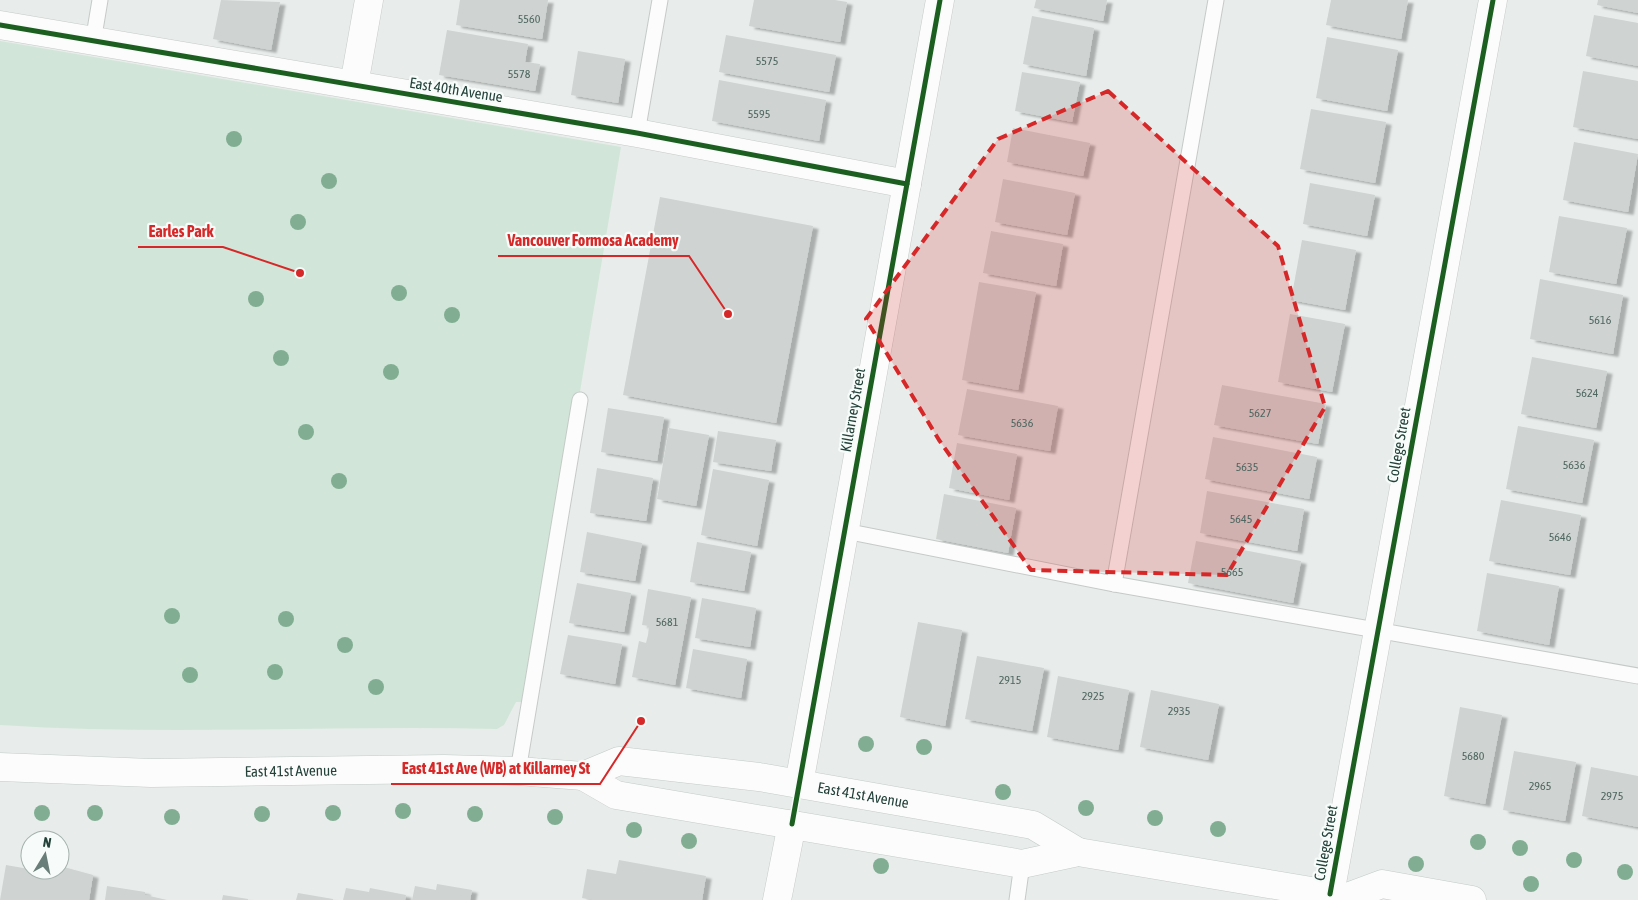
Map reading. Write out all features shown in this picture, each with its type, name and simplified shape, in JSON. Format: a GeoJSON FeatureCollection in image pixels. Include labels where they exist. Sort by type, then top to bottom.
{"type":"FeatureCollection","features":[{"type":"Feature","properties":{"kind":"street"},"geometry":{"type":"LineString","coordinates":[[354,85],[369,0]]}},
{"type":"Feature","properties":{"kind":"street","name":"Killarney Street"},"geometry":{"type":"LineString","coordinates":[[799,784],[940,0]]}},
{"type":"Feature","properties":{"kind":"street","name":"College Street"},"geometry":{"type":"LineString","coordinates":[[1342,897],[1378,631],[1493,0]]}},
{"type":"Feature","properties":{"kind":"street","name":"East 40th Avenue"},"geometry":{"type":"LineString","coordinates":[[0,25],[637,133],[907,184]]}},
{"type":"Feature","properties":{"kind":"street","name":"East 41st Avenue"},"geometry":{"type":"LineString","coordinates":[[583,776],[619,761],[688,768],[799,784],[1033,825],[1078,852],[1342,897],[1382,884],[1472,900]]}},
{"type":"Feature","properties":{"kind":"street","name":"East 41st Avenue"},"geometry":{"type":"LineString","coordinates":[[0,768],[151,773],[374,769],[518,771],[583,776],[616,795],[1022,864],[1078,852]]}},
{"type":"Feature","properties":{"kind":"street"},"geometry":{"type":"LineString","coordinates":[[777,900],[792,824]]}},
{"type":"Feature","properties":{"kind":"lane"},"geometry":{"type":"LineString","coordinates":[[93,42],[100,0]]}},
{"type":"Feature","properties":{"kind":"lane"},"geometry":{"type":"LineString","coordinates":[[637,133],[660,0]]}},
{"type":"Feature","properties":{"kind":"lane"},"geometry":{"type":"LineString","coordinates":[[1114,584],[1216,0]]}},
{"type":"Feature","properties":{"kind":"lane"},"geometry":{"type":"LineString","coordinates":[[518,771],[528,702],[580,400]]}},
{"type":"Feature","properties":{"kind":"lane"},"geometry":{"type":"LineString","coordinates":[[845,531],[1114,584],[1638,676]]}},
{"type":"Feature","properties":{"kind":"lane"},"geometry":{"type":"LineString","coordinates":[[1017,900],[1022,864]]}},
{"type":"Feature","properties":{"kind":"highlighted area"},"geometry":{"type":"Polygon","coordinates":[[[1108,91],[1278,246],[1325,407],[1227,575],[1031,570],[939,440],[866,319],[998,139],[1108,91]]]}},
{"type":"Feature","properties":{"kind":"green space"},"geometry":{"type":"Polygon","coordinates":[[[0,41],[621,147],[528,702],[516,702],[504,725],[497,729],[124,730],[0,725],[0,41]]]}},
{"type":"Feature","properties":{"kind":"building"},"geometry":{"type":"Polygon","coordinates":[[[221,0],[280,2],[271,50],[213,39],[221,0]]]}},
{"type":"Feature","properties":{"kind":"building"},"geometry":{"type":"Polygon","coordinates":[[[460,0],[548,0],[542,39],[456,25],[460,0]]]}},
{"type":"Feature","properties":{"kind":"building"},"geometry":{"type":"Polygon","coordinates":[[[754,0],[835,0],[847,2],[840,42],[749,26],[754,0]]]}},
{"type":"Feature","properties":{"kind":"building"},"geometry":{"type":"Polygon","coordinates":[[[1036,0],[1107,0],[1103,21],[1034,8],[1036,0]]]}},
{"type":"Feature","properties":{"kind":"building"},"geometry":{"type":"Polygon","coordinates":[[[1331,0],[1408,0],[1401,39],[1326,25],[1331,0]]]}},
{"type":"Feature","properties":{"kind":"building"},"geometry":{"type":"Polygon","coordinates":[[[1598,0],[1638,0],[1638,13],[1597,5],[1598,0]]]}},
{"type":"Feature","properties":{"kind":"building"},"geometry":{"type":"Polygon","coordinates":[[[1594,15],[1638,23],[1638,66],[1586,56],[1594,15]]]}},
{"type":"Feature","properties":{"kind":"building"},"geometry":{"type":"Polygon","coordinates":[[[1032,16],[1094,28],[1086,76],[1023,64],[1032,16]]]}},
{"type":"Feature","properties":{"kind":"building"},"geometry":{"type":"Polygon","coordinates":[[[447,30],[528,44],[525,62],[540,64],[535,91],[439,75],[447,30]]]}},
{"type":"Feature","properties":{"kind":"building"},"geometry":{"type":"Polygon","coordinates":[[[726,35],[836,55],[829,92],[719,72],[726,35]]]}},
{"type":"Feature","properties":{"kind":"building"},"geometry":{"type":"Polygon","coordinates":[[[1327,37],[1398,50],[1387,111],[1316,98],[1327,37]]]}},
{"type":"Feature","properties":{"kind":"building"},"geometry":{"type":"Polygon","coordinates":[[[578,51],[625,59],[618,103],[571,95],[578,51]]]}},
{"type":"Feature","properties":{"kind":"building"},"geometry":{"type":"Polygon","coordinates":[[[1583,71],[1638,81],[1638,139],[1573,127],[1583,71]]]}},
{"type":"Feature","properties":{"kind":"building"},"geometry":{"type":"Polygon","coordinates":[[[1022,72],[1080,82],[1072,122],[1015,111],[1022,72]]]}},
{"type":"Feature","properties":{"kind":"building"},"geometry":{"type":"Polygon","coordinates":[[[719,80],[826,100],[819,141],[712,121],[719,80]]]}},
{"type":"Feature","properties":{"kind":"building"},"geometry":{"type":"Polygon","coordinates":[[[1311,109],[1386,122],[1375,183],[1300,169],[1311,109]]]}},
{"type":"Feature","properties":{"kind":"building"},"geometry":{"type":"Polygon","coordinates":[[[1013,128],[1090,143],[1083,176],[1007,162],[1013,128]]]}},
{"type":"Feature","properties":{"kind":"building"},"geometry":{"type":"Polygon","coordinates":[[[1574,142],[1638,154],[1628,212],[1563,200],[1574,142]]]}},
{"type":"Feature","properties":{"kind":"building"},"geometry":{"type":"Polygon","coordinates":[[[1003,179],[1075,193],[1067,235],[995,222],[1003,179]]]}},
{"type":"Feature","properties":{"kind":"building"},"geometry":{"type":"Polygon","coordinates":[[[1310,183],[1375,195],[1367,236],[1303,224],[1310,183]]]}},
{"type":"Feature","properties":{"kind":"building"},"geometry":{"type":"Polygon","coordinates":[[[660,197],[813,226],[776,423],[623,395],[660,197]]]}},
{"type":"Feature","properties":{"kind":"building"},"geometry":{"type":"Polygon","coordinates":[[[1559,216],[1627,228],[1616,284],[1549,272],[1559,216]]]}},
{"type":"Feature","properties":{"kind":"building"},"geometry":{"type":"Polygon","coordinates":[[[991,231],[1063,244],[1056,286],[983,273],[991,231]]]}},
{"type":"Feature","properties":{"kind":"building"},"geometry":{"type":"Polygon","coordinates":[[[1302,240],[1356,250],[1345,310],[1291,300],[1302,240]]]}},
{"type":"Feature","properties":{"kind":"building"},"geometry":{"type":"Polygon","coordinates":[[[1540,279],[1623,295],[1613,354],[1530,339],[1540,279]]]}},
{"type":"Feature","properties":{"kind":"building"},"geometry":{"type":"Polygon","coordinates":[[[979,282],[1036,292],[1018,390],[962,380],[979,282]]]}},
{"type":"Feature","properties":{"kind":"building"},"geometry":{"type":"Polygon","coordinates":[[[1290,314],[1345,324],[1332,392],[1278,382],[1290,314]]]}},
{"type":"Feature","properties":{"kind":"building"},"geometry":{"type":"Polygon","coordinates":[[[1532,357],[1607,371],[1596,428],[1521,414],[1532,357]]]}},
{"type":"Feature","properties":{"kind":"building"},"geometry":{"type":"Polygon","coordinates":[[[1222,385],[1326,404],[1318,444],[1214,425],[1222,385]]]}},
{"type":"Feature","properties":{"kind":"building"},"geometry":{"type":"Polygon","coordinates":[[[967,389],[1058,406],[1050,451],[958,435],[967,389]]]}},
{"type":"Feature","properties":{"kind":"building"},"geometry":{"type":"Polygon","coordinates":[[[608,408],[664,417],[657,461],[601,452],[608,408]]]}},
{"type":"Feature","properties":{"kind":"building"},"geometry":{"type":"Polygon","coordinates":[[[1518,426],[1594,440],[1582,503],[1506,489],[1518,426]]]}},
{"type":"Feature","properties":{"kind":"building"},"geometry":{"type":"Polygon","coordinates":[[[669,428],[709,435],[696,506],[657,499],[669,428]]]}},
{"type":"Feature","properties":{"kind":"building"},"geometry":{"type":"Polygon","coordinates":[[[718,431],[776,440],[771,471],[713,462],[718,431]]]}},
{"type":"Feature","properties":{"kind":"building"},"geometry":{"type":"Polygon","coordinates":[[[1213,437],[1317,457],[1309,499],[1205,479],[1213,437]]]}},
{"type":"Feature","properties":{"kind":"building"},"geometry":{"type":"Polygon","coordinates":[[[957,443],[1017,454],[1009,500],[949,488],[957,443]]]}},
{"type":"Feature","properties":{"kind":"building"},"geometry":{"type":"Polygon","coordinates":[[[597,468],[653,478],[646,521],[590,513],[597,468]]]}},
{"type":"Feature","properties":{"kind":"building"},"geometry":{"type":"Polygon","coordinates":[[[713,469],[769,480],[757,546],[701,535],[713,469]]]}},
{"type":"Feature","properties":{"kind":"building"},"geometry":{"type":"Polygon","coordinates":[[[1207,491],[1304,509],[1297,551],[1200,533],[1207,491]]]}},
{"type":"Feature","properties":{"kind":"building"},"geometry":{"type":"Polygon","coordinates":[[[944,494],[1016,508],[1008,553],[936,539],[944,494]]]}},
{"type":"Feature","properties":{"kind":"building"},"geometry":{"type":"Polygon","coordinates":[[[1501,500],[1581,515],[1570,575],[1489,561],[1501,500]]]}},
{"type":"Feature","properties":{"kind":"building"},"geometry":{"type":"Polygon","coordinates":[[[587,532],[642,543],[635,581],[580,572],[587,532]]]}},
{"type":"Feature","properties":{"kind":"building"},"geometry":{"type":"Polygon","coordinates":[[[1196,541],[1301,561],[1293,603],[1188,583],[1196,541]]]}},
{"type":"Feature","properties":{"kind":"building"},"geometry":{"type":"Polygon","coordinates":[[[697,542],[751,552],[744,591],[690,582],[697,542]]]}},
{"type":"Feature","properties":{"kind":"building"},"geometry":{"type":"Polygon","coordinates":[[[1487,573],[1559,586],[1549,645],[1477,631],[1487,573]]]}},
{"type":"Feature","properties":{"kind":"building"},"geometry":{"type":"Polygon","coordinates":[[[577,583],[631,593],[624,632],[569,623],[577,583]]]}},
{"type":"Feature","properties":{"kind":"building"},"geometry":{"type":"Polygon","coordinates":[[[648,589],[691,597],[675,685],[632,677],[639,641],[646,643],[648,635],[649,626],[642,625],[648,589]]]}},
{"type":"Feature","properties":{"kind":"building"},"geometry":{"type":"Polygon","coordinates":[[[702,598],[756,608],[750,647],[695,638],[702,598]]]}},
{"type":"Feature","properties":{"kind":"building"},"geometry":{"type":"Polygon","coordinates":[[[918,622],[962,630],[945,726],[900,717],[918,622]]]}},
{"type":"Feature","properties":{"kind":"building"},"geometry":{"type":"Polygon","coordinates":[[[568,635],[622,644],[615,684],[560,674],[568,635]]]}},
{"type":"Feature","properties":{"kind":"building"},"geometry":{"type":"Polygon","coordinates":[[[693,649],[747,659],[741,698],[686,688],[693,649]]]}},
{"type":"Feature","properties":{"kind":"building"},"geometry":{"type":"Polygon","coordinates":[[[977,656],[1044,668],[1032,731],[965,719],[977,656]]]}},
{"type":"Feature","properties":{"kind":"building"},"geometry":{"type":"Polygon","coordinates":[[[1058,676],[1129,690],[1118,750],[1047,737],[1058,676]]]}},
{"type":"Feature","properties":{"kind":"building"},"geometry":{"type":"Polygon","coordinates":[[[1151,690],[1219,704],[1208,760],[1140,747],[1151,690]]]}},
{"type":"Feature","properties":{"kind":"building"},"geometry":{"type":"Polygon","coordinates":[[[1460,707],[1502,715],[1485,804],[1444,796],[1460,707]]]}},
{"type":"Feature","properties":{"kind":"building"},"geometry":{"type":"Polygon","coordinates":[[[1514,751],[1576,762],[1565,821],[1503,810],[1514,751]]]}},
{"type":"Feature","properties":{"kind":"building"},"geometry":{"type":"Polygon","coordinates":[[[1591,767],[1638,776],[1638,827],[1582,816],[1591,767]]]}},
{"type":"Feature","properties":{"kind":"building"},"geometry":{"type":"Polygon","coordinates":[[[619,860],[706,876],[702,900],[593,900],[582,898],[587,869],[616,874],[619,860]]]}},
{"type":"Feature","properties":{"kind":"building"},"geometry":{"type":"Polygon","coordinates":[[[6,865],[20,867],[20,880],[70,880],[70,869],[93,875],[89,900],[0,900],[6,865]]]}},
{"type":"Feature","properties":{"kind":"building"},"geometry":{"type":"Polygon","coordinates":[[[437,884],[472,890],[470,900],[412,900],[415,886],[436,890],[437,884]]]}},
{"type":"Feature","properties":{"kind":"building"},"geometry":{"type":"Polygon","coordinates":[[[107,886],[145,892],[145,895],[167,900],[105,900],[107,886]]]}},
{"type":"Feature","properties":{"kind":"building"},"geometry":{"type":"Polygon","coordinates":[[[346,888],[369,892],[370,888],[406,895],[405,900],[343,900],[346,888]]]}},
{"type":"Feature","properties":{"kind":"building"},"geometry":{"type":"Polygon","coordinates":[[[298,893],[333,899],[333,900],[296,900],[298,893]]]}},
{"type":"Feature","properties":{"kind":"building"},"geometry":{"type":"Polygon","coordinates":[[[223,895],[248,899],[248,900],[222,900],[223,895]]]}},
{"type":"Feature","properties":{"kind":"cycle path"},"geometry":{"type":"LineString","coordinates":[[792,824],[940,0]]}},
{"type":"Feature","properties":{"kind":"cycle path"},"geometry":{"type":"LineString","coordinates":[[1330,894],[1493,0]]}},
{"type":"Feature","properties":{"kind":"cycle path"},"geometry":{"type":"LineString","coordinates":[[0,25],[637,133],[907,184]]}},
{"type":"Feature","properties":{"kind":"place","name":"Earles Park"},"geometry":{"type":"Point","coordinates":[300,273]}},
{"type":"Feature","properties":{"kind":"place","name":"Vancouver Formosa Academy"},"geometry":{"type":"Point","coordinates":[728,314]}},
{"type":"Feature","properties":{"kind":"place","name":"East 41st Ave (WB) at Killarney St"},"geometry":{"type":"Point","coordinates":[641,721]}}]}
